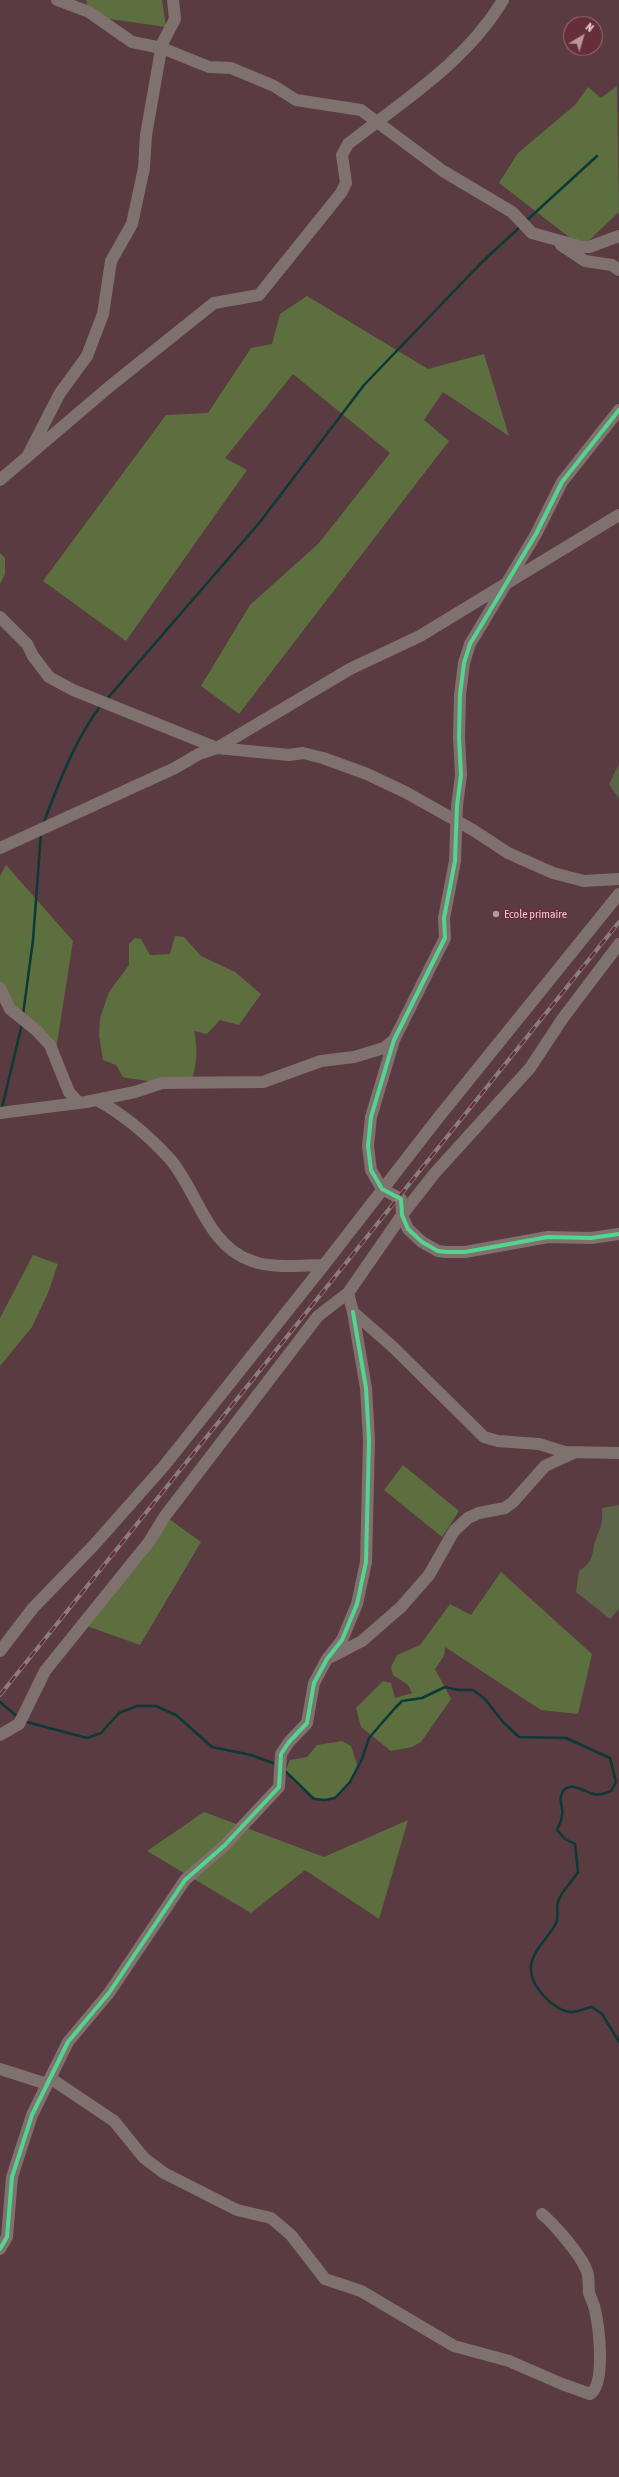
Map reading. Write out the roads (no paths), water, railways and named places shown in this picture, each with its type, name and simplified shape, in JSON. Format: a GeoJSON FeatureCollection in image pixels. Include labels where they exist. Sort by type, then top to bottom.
{"type":"FeatureCollection","features":[{"type":"Feature","properties":{"kind":"street"},"geometry":{"type":"LineString","coordinates":[[57,0],[89,12],[132,42],[162,48],[209,67],[231,68],[257,78],[296,100],[361,110],[443,171],[512,212],[532,233],[574,246],[589,247],[619,236]]}},
{"type":"Feature","properties":{"kind":"street"},"geometry":{"type":"LineString","coordinates":[[26,458],[60,393],[87,356],[103,314],[111,262],[132,224],[144,168],[146,135],[162,48],[175,19],[173,0]]}},
{"type":"Feature","properties":{"kind":"street"},"geometry":{"type":"LineString","coordinates":[[0,480],[109,387],[214,303],[259,295],[341,193],[346,183],[342,155],[348,144],[428,83],[474,41],[503,0]]}},
{"type":"Feature","properties":{"kind":"street"},"geometry":{"type":"LineString","coordinates":[[557,241],[572,254],[585,261],[612,265],[619,270]]}},
{"type":"Feature","properties":{"kind":"street"},"geometry":{"type":"LineString","coordinates":[[619,410],[562,482],[508,583],[473,638],[464,663],[460,695],[459,737],[461,775],[458,823],[455,861],[444,918],[445,938],[394,1040],[371,1117],[368,1146],[371,1170],[382,1189],[401,1200],[402,1215],[407,1227],[418,1239],[435,1250],[446,1252],[464,1252],[548,1237],[591,1238],[619,1234]]}},
{"type":"Feature","properties":{"kind":"street"},"geometry":{"type":"LineString","coordinates":[[0,848],[175,768],[199,754],[217,748],[350,669],[420,636],[619,515]]}},
{"type":"Feature","properties":{"kind":"street"},"geometry":{"type":"LineString","coordinates":[[0,617],[27,644],[33,656],[49,677],[73,690],[217,748],[289,755],[303,753],[323,758],[367,774],[405,792],[458,823],[473,830],[508,853],[552,873],[584,881],[619,879]]}},
{"type":"Feature","properties":{"kind":"street"},"geometry":{"type":"LineString","coordinates":[[0,1651],[33,1608],[94,1545],[164,1466],[324,1265],[382,1189],[619,894]]}},
{"type":"Feature","properties":{"kind":"street"},"geometry":{"type":"LineString","coordinates":[[0,1735],[19,1724],[45,1671],[149,1542],[169,1510],[318,1316],[348,1293],[402,1215],[481,1121],[530,1068],[563,1018],[619,944]]}},
{"type":"Feature","properties":{"kind":"street"},"geometry":{"type":"LineString","coordinates":[[0,988],[10,1009],[36,1030],[50,1045],[69,1092],[78,1103]]}},
{"type":"Feature","properties":{"kind":"street"},"geometry":{"type":"LineString","coordinates":[[0,1113],[97,1100],[135,1092],[162,1083],[263,1082],[321,1061],[354,1058],[376,1051],[394,1040]]}},
{"type":"Feature","properties":{"kind":"street"},"geometry":{"type":"LineString","coordinates":[[97,1100],[135,1123],[170,1160],[186,1182],[203,1216],[236,1254],[252,1262],[271,1265],[324,1265]]}},
{"type":"Feature","properties":{"kind":"street"},"geometry":{"type":"LineString","coordinates":[[0,2249],[7,2238],[12,2177],[32,2115],[48,2081],[73,2035],[109,1993],[185,1880],[225,1845],[279,1787],[281,1754],[307,1723],[314,1683],[326,1659],[346,1631],[360,1594],[366,1562],[369,1440],[366,1388],[358,1333],[348,1293]]}},
{"type":"Feature","properties":{"kind":"street"},"geometry":{"type":"LineString","coordinates":[[353,1312],[393,1347],[484,1437],[498,1442],[535,1443],[573,1452],[619,1453]]}},
{"type":"Feature","properties":{"kind":"street"},"geometry":{"type":"LineString","coordinates":[[326,1659],[362,1641],[402,1607],[429,1575],[454,1531],[468,1518],[478,1513],[505,1508],[513,1502],[545,1466],[573,1452]]}},
{"type":"Feature","properties":{"kind":"street"},"geometry":{"type":"LineString","coordinates":[[0,2069],[48,2081],[114,2120],[144,2158],[164,2173],[237,2210],[271,2218],[291,2235],[325,2279],[361,2291],[454,2346],[504,2359],[562,2384],[590,2394],[597,2385],[600,2355],[596,2316],[589,2292],[588,2274],[582,2261],[559,2230],[542,2214]]}},
{"type":"Feature","properties":{"kind":"waterway"},"geometry":{"type":"LineString","coordinates":[[526,221],[597,156]]}},
{"type":"Feature","properties":{"kind":"waterway"},"geometry":{"type":"LineString","coordinates":[[106,700],[260,522],[364,385],[482,262],[521,226]]}},
{"type":"Feature","properties":{"kind":"waterway"},"geometry":{"type":"LineString","coordinates":[[44,822],[75,747],[101,705]]}},
{"type":"Feature","properties":{"kind":"waterway"},"geometry":{"type":"LineString","coordinates":[[23,1015],[33,940],[41,833]]}},
{"type":"Feature","properties":{"kind":"waterway"},"geometry":{"type":"LineString","coordinates":[[2,1108],[22,1024]]}},
{"type":"Feature","properties":{"kind":"waterway"},"geometry":{"type":"LineString","coordinates":[[285,1771],[314,1799],[325,1800],[335,1798],[350,1782],[362,1759],[369,1738],[395,1708],[402,1701],[422,1698],[445,1687],[458,1690],[473,1690],[485,1699],[503,1722],[519,1737],[566,1738],[610,1758],[616,1782],[611,1791],[595,1795],[575,1787],[571,1787],[563,1791],[561,1796],[562,1813],[561,1821],[557,1830],[565,1839],[575,1844],[578,1872],[558,1902],[556,1923],[550,1934],[535,1953],[531,1965],[531,1972],[533,1980],[538,1988],[550,2002],[557,2007],[571,2012],[592,2007],[602,2014],[619,2042]]}},
{"type":"Feature","properties":{"kind":"waterway"},"geometry":{"type":"LineString","coordinates":[[0,1702],[18,1717]]}},
{"type":"Feature","properties":{"kind":"waterway"},"geometry":{"type":"LineString","coordinates":[[23,1721],[87,1738],[101,1733],[119,1713],[137,1706],[156,1706],[176,1715],[212,1747],[251,1755],[276,1764]]}},
{"type":"Feature","properties":{"kind":"railway"},"geometry":{"type":"LineString","coordinates":[[0,1695],[619,922]]}},
{"type":"Feature","properties":{"kind":"place","name":"Ecole primaire"},"geometry":{"type":"Point","coordinates":[496,914]}}]}
